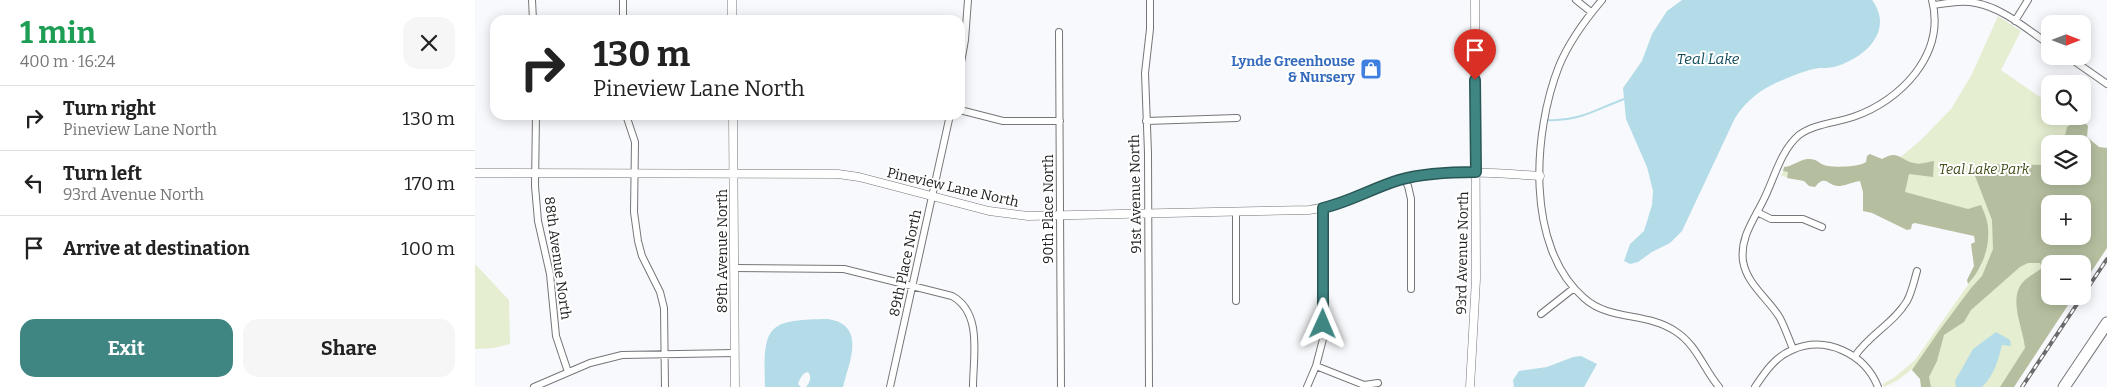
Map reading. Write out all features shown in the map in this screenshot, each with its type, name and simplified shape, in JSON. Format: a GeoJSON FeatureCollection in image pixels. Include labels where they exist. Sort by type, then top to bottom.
{"type":"FeatureCollection","features":[{"type":"Feature","properties":{"kind":"highway"},"geometry":{"type":"LineString","coordinates":[[2064,387],[2107,322]]}},
{"type":"Feature","properties":{"kind":"street"},"geometry":{"type":"LineString","coordinates":[[532,0],[533,15]]}},
{"type":"Feature","properties":{"kind":"street"},"geometry":{"type":"LineString","coordinates":[[623,0],[623,15]]}},
{"type":"Feature","properties":{"kind":"street"},"geometry":{"type":"LineString","coordinates":[[732,0],[732,15]]}},
{"type":"Feature","properties":{"kind":"street"},"geometry":{"type":"LineString","coordinates":[[965,39],[968,0]]}},
{"type":"Feature","properties":{"kind":"street","name":"91st Avenue North"},"geometry":{"type":"LineString","coordinates":[[1149,387],[1149,213],[1145,74],[1150,30],[1150,0]]}},
{"type":"Feature","properties":{"kind":"street","name":"93rd Avenue North"},"geometry":{"type":"LineString","coordinates":[[1470,387],[1476,279],[1475,0]]}},
{"type":"Feature","properties":{"kind":"street"},"geometry":{"type":"LineString","coordinates":[[1576,0],[1591,12]]}},
{"type":"Feature","properties":{"kind":"street"},"geometry":{"type":"LineString","coordinates":[[1602,0],[1591,12],[1569,46],[1553,83],[1543,131],[1540,176],[1542,212],[1547,235],[1556,259],[1574,288],[1585,299],[1607,312],[1651,319],[1677,332],[1698,352],[1719,387]]}},
{"type":"Feature","properties":{"kind":"street"},"geometry":{"type":"LineString","coordinates":[[2015,21],[2028,0]]}},
{"type":"Feature","properties":{"kind":"street"},"geometry":{"type":"LineString","coordinates":[[1793,349],[1779,317],[1750,280],[1745,270],[1743,247],[1745,235],[1770,189],[1787,149],[1800,135],[1809,129],[1871,110],[1888,100],[1913,77],[1928,51],[1933,36],[1933,3],[1976,3],[1998,10],[2041,39]]}},
{"type":"Feature","properties":{"kind":"street","name":"90th Place North"},"geometry":{"type":"LineString","coordinates":[[1059,32],[1061,387]]}},
{"type":"Feature","properties":{"kind":"street"},"geometry":{"type":"LineString","coordinates":[[2080,65],[2107,84]]}},
{"type":"Feature","properties":{"kind":"street"},"geometry":{"type":"LineString","coordinates":[[965,111],[1003,121],[1060,121]]}},
{"type":"Feature","properties":{"kind":"street"},"geometry":{"type":"LineString","coordinates":[[1146,121],[1237,118]]}},
{"type":"Feature","properties":{"kind":"street","name":"88th Avenue North"},"geometry":{"type":"LineString","coordinates":[[536,120],[538,221],[550,274],[556,336],[569,372]]}},
{"type":"Feature","properties":{"kind":"street"},"geometry":{"type":"LineString","coordinates":[[628,120],[635,142],[635,227],[642,256],[663,299],[665,387]]}},
{"type":"Feature","properties":{"kind":"street","name":"89th Avenue North"},"geometry":{"type":"LineString","coordinates":[[733,120],[735,387]]}},
{"type":"Feature","properties":{"kind":"street","name":"89th Place North"},"geometry":{"type":"LineString","coordinates":[[890,387],[949,120]]}},
{"type":"Feature","properties":{"kind":"street","name":"Pineview Lane North"},"geometry":{"type":"LineString","coordinates":[[475,173],[838,174],[1008,214],[1061,215],[1236,212],[1323,208],[1405,178],[1445,172],[1540,176]]}},
{"type":"Feature","properties":{"kind":"street"},"geometry":{"type":"LineString","coordinates":[[1405,178],[1409,186],[1411,199],[1411,289]]}},
{"type":"Feature","properties":{"kind":"street"},"geometry":{"type":"LineString","coordinates":[[1307,387],[1316,366],[1323,338],[1323,208]]}},
{"type":"Feature","properties":{"kind":"street"},"geometry":{"type":"LineString","coordinates":[[1236,212],[1236,301]]}},
{"type":"Feature","properties":{"kind":"street"},"geometry":{"type":"LineString","coordinates":[[1757,212],[1771,219],[1803,219],[1822,227]]}},
{"type":"Feature","properties":{"kind":"street"},"geometry":{"type":"LineString","coordinates":[[734,268],[844,269],[952,296],[959,300],[969,313],[973,330],[973,387]]}},
{"type":"Feature","properties":{"kind":"street"},"geometry":{"type":"LineString","coordinates":[[1855,356],[1869,339],[1899,312],[1907,301],[1917,271]]}},
{"type":"Feature","properties":{"kind":"street"},"geometry":{"type":"LineString","coordinates":[[1541,314],[1574,288]]}},
{"type":"Feature","properties":{"kind":"street"},"geometry":{"type":"LineString","coordinates":[[1755,387],[1771,365],[1793,349],[1821,345],[1841,349],[1855,356],[1871,373],[1878,387]]}},
{"type":"Feature","properties":{"kind":"street"},"geometry":{"type":"LineString","coordinates":[[534,387],[605,358],[630,354],[735,353]]}},
{"type":"Feature","properties":{"kind":"street"},"geometry":{"type":"LineString","coordinates":[[1316,366],[1364,385],[1378,383]]}},
{"type":"Feature","properties":{"kind":"green space","name":"Teal Lake Park"},"geometry":{"type":"Polygon","coordinates":[[[1998,16],[2021,31],[2001,70],[2041,98],[2041,125],[2071,125],[2075,135],[2041,135],[2041,185],[2091,185],[2091,177],[2107,174],[2107,239],[2091,264],[2091,255],[2041,255],[2041,305],[2063,305],[2008,387],[1922,387],[1921,379],[1912,369],[1898,380],[1884,387],[1883,384],[1895,377],[1915,360],[1982,265],[1978,234],[1913,220],[1873,208],[1860,180],[1800,179],[1781,176],[1784,169],[1891,165],[1921,140],[1951,109],[1972,74],[1998,16]]]}},
{"type":"Feature","properties":{"kind":"green space"},"geometry":{"type":"Polygon","coordinates":[[[2070,125],[2088,126],[2087,135],[2065,135],[2067,127],[2070,125]]]}},
{"type":"Feature","properties":{"kind":"green space"},"geometry":{"type":"Polygon","coordinates":[[[2091,140],[2099,147],[2107,148],[2107,248],[2091,272],[2091,255],[2041,255],[2041,266],[2040,263],[2028,263],[2020,267],[1971,310],[1964,322],[1944,335],[1937,361],[1929,377],[1931,387],[1921,387],[1920,379],[1912,370],[1971,288],[1982,276],[1993,249],[1992,220],[1972,168],[1986,164],[2041,165],[2041,185],[2091,185],[2091,140]]]}},
{"type":"Feature","properties":{"kind":"green space"},"geometry":{"type":"Polygon","coordinates":[[[1870,154],[1882,159],[1895,155],[1916,164],[1934,161],[1933,177],[1909,174],[1905,192],[1968,209],[1981,205],[1988,225],[1988,244],[1981,266],[1968,284],[1967,280],[1974,266],[1971,244],[1975,242],[1974,236],[1915,223],[1912,224],[1911,229],[1907,230],[1872,213],[1863,211],[1863,192],[1860,181],[1836,186],[1822,181],[1815,187],[1809,186],[1804,181],[1787,178],[1788,172],[1783,171],[1784,167],[1807,159],[1833,167],[1858,165],[1866,162],[1867,156],[1870,154]]]}},
{"type":"Feature","properties":{"kind":"green space"},"geometry":{"type":"Polygon","coordinates":[[[475,264],[509,300],[510,344],[494,348],[475,349],[475,264]]]}},
{"type":"Feature","properties":{"kind":"green space"},"geometry":{"type":"Polygon","coordinates":[[[2041,269],[2041,305],[2068,305],[2014,387],[2000,387],[2025,348],[2016,303],[2020,286],[2026,279],[2041,269]]]}},
{"type":"Feature","properties":{"kind":"water","name":"Teal Lake"},"geometry":{"type":"Polygon","coordinates":[[[1682,0],[1872,0],[1878,11],[1880,22],[1878,33],[1873,42],[1856,58],[1834,67],[1819,68],[1793,75],[1770,86],[1751,99],[1735,118],[1682,231],[1670,243],[1638,262],[1630,264],[1624,261],[1630,244],[1644,231],[1652,205],[1653,191],[1647,167],[1626,119],[1623,88],[1642,61],[1652,34],[1667,11],[1682,0]]]}},
{"type":"Feature","properties":{"kind":"water"},"geometry":{"type":"Polygon","coordinates":[[[828,319],[840,323],[848,329],[851,337],[851,356],[843,387],[806,387],[810,380],[808,372],[803,375],[798,384],[801,387],[765,387],[765,350],[773,330],[792,321],[828,319]]]}},
{"type":"Feature","properties":{"kind":"water"},"geometry":{"type":"Polygon","coordinates":[[[1996,332],[2010,340],[2011,346],[2002,345],[1990,378],[1982,387],[1956,387],[1955,381],[1973,349],[1996,332]]]}},
{"type":"Feature","properties":{"kind":"water"},"geometry":{"type":"Polygon","coordinates":[[[1581,356],[1597,364],[1584,387],[1514,387],[1513,380],[1519,371],[1547,367],[1573,357],[1581,356]]]}},
{"type":"Feature","properties":{"kind":"waterway"},"geometry":{"type":"LineString","coordinates":[[1548,120],[1578,117],[1624,99]]}},
{"type":"Feature","properties":{"kind":"railway"},"geometry":{"type":"LineString","coordinates":[[2022,387],[2107,259]]}},
{"type":"Feature","properties":{"kind":"place","name":"Lynde Greenhouse & Nursery"},"geometry":{"type":"Point","coordinates":[1371,69]}},
{"type":"Feature","properties":{"kind":"route"},"geometry":{"type":"LineString","coordinates":[[1323,324],[1323,208],[1356,198],[1405,178],[1445,172],[1476,172],[1475,80]]}}]}
